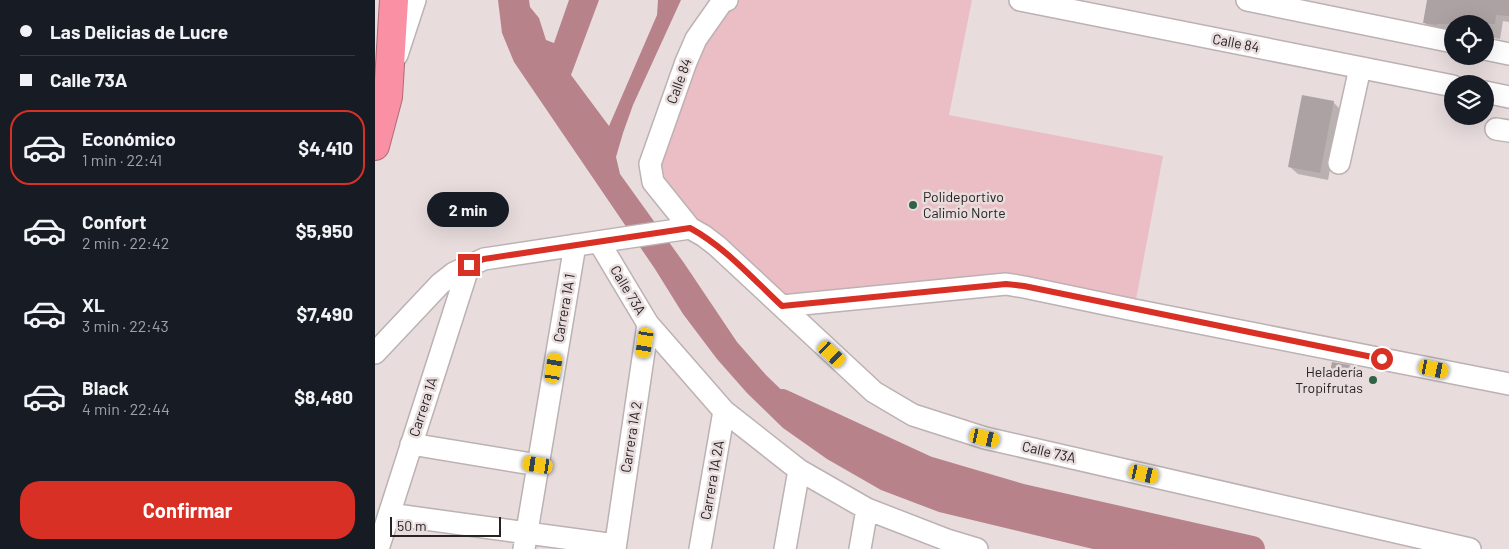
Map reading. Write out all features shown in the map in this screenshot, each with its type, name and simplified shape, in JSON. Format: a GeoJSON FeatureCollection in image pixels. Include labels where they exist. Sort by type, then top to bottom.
{"type":"FeatureCollection","features":[{"type":"Feature","properties":{"kind":"highway"},"geometry":{"type":"LineString","coordinates":[[375,146],[388,97],[383,64],[394,0]]}},
{"type":"Feature","properties":{"kind":"street"},"geometry":{"type":"LineString","coordinates":[[383,64],[415,0]]}},
{"type":"Feature","properties":{"kind":"street","name":"Calle 84"},"geometry":{"type":"LineString","coordinates":[[651,171],[650,164],[689,54],[696,39],[723,2],[727,0]]}},
{"type":"Feature","properties":{"kind":"street","name":"Calle 84"},"geometry":{"type":"LineString","coordinates":[[1020,0],[1444,84]]}},
{"type":"Feature","properties":{"kind":"street"},"geometry":{"type":"LineString","coordinates":[[1247,0],[1444,40]]}},
{"type":"Feature","properties":{"kind":"street"},"geometry":{"type":"LineString","coordinates":[[1494,51],[1509,54]]}},
{"type":"Feature","properties":{"kind":"street"},"geometry":{"type":"LineString","coordinates":[[1339,163],[1360,68]]}},
{"type":"Feature","properties":{"kind":"street"},"geometry":{"type":"LineString","coordinates":[[1494,94],[1509,97]]}},
{"type":"Feature","properties":{"kind":"street","name":"Calle 73A"},"geometry":{"type":"LineString","coordinates":[[651,171],[653,182],[680,230],[704,236],[717,246],[874,392],[913,415],[985,438],[1470,549]]}},
{"type":"Feature","properties":{"kind":"street"},"geometry":{"type":"LineString","coordinates":[[375,353],[440,284],[469,265],[484,259],[680,230]]}},
{"type":"Feature","properties":{"kind":"street","name":"Calle 73A"},"geometry":{"type":"LineString","coordinates":[[599,242],[648,324],[724,411],[799,470],[867,508],[946,545],[977,549]]}},
{"type":"Feature","properties":{"kind":"street","name":"Carrera 1A 1"},"geometry":{"type":"LineString","coordinates":[[526,541],[575,246]]}},
{"type":"Feature","properties":{"kind":"street","name":"Carrera 1A"},"geometry":{"type":"LineString","coordinates":[[378,549],[469,265]]}},
{"type":"Feature","properties":{"kind":"street"},"geometry":{"type":"LineString","coordinates":[[782,306],[1006,284],[1024,286],[1134,310],[1509,384]]}},
{"type":"Feature","properties":{"kind":"street","name":"Carrera 1A 2"},"geometry":{"type":"LineString","coordinates":[[615,547],[648,324]]}},
{"type":"Feature","properties":{"kind":"street","name":"Carrera 1A 2A"},"geometry":{"type":"LineString","coordinates":[[700,549],[724,411]]}},
{"type":"Feature","properties":{"kind":"street"},"geometry":{"type":"LineString","coordinates":[[411,444],[538,465]]}},
{"type":"Feature","properties":{"kind":"street"},"geometry":{"type":"LineString","coordinates":[[785,549],[799,470]]}},
{"type":"Feature","properties":{"kind":"street"},"geometry":{"type":"LineString","coordinates":[[860,549],[867,508]]}},
{"type":"Feature","properties":{"kind":"street"},"geometry":{"type":"LineString","coordinates":[[389,514],[526,541],[615,547]]}},
{"type":"Feature","properties":{"kind":"shaded area"},"geometry":{"type":"Polygon","coordinates":[[[498,0],[529,0],[530,7],[539,18],[546,40],[554,43],[569,0],[599,0],[571,75],[609,126],[657,15],[658,0],[681,0],[633,105],[623,133],[616,157],[620,174],[684,263],[737,342],[766,375],[799,407],[841,436],[892,466],[947,487],[1210,549],[1093,549],[939,512],[881,490],[827,459],[783,428],[747,393],[717,359],[683,314],[655,269],[514,62],[502,33],[498,0]]]}},
{"type":"Feature","properties":{"kind":"shaded area","name":"Polideportivo Calimio Norte"},"geometry":{"type":"Polygon","coordinates":[[[727,0],[972,0],[949,115],[1163,156],[1134,310],[1024,287],[782,306],[653,182],[686,62],[727,0]]]}},
{"type":"Feature","properties":{"kind":"building"},"geometry":{"type":"Polygon","coordinates":[[[1427,0],[1509,0],[1509,16],[1496,15],[1495,24],[1494,15],[1444,15],[1444,24],[1423,23],[1427,0]]]}},
{"type":"Feature","properties":{"kind":"building"},"geometry":{"type":"Polygon","coordinates":[[[1302,95],[1334,101],[1320,173],[1288,167],[1302,95]]]}},
{"type":"Feature","properties":{"kind":"building"},"geometry":{"type":"Polygon","coordinates":[[[1332,362],[1350,365],[1348,376],[1330,372],[1332,362]]]}},
{"type":"Feature","properties":{"kind":"waterway"},"geometry":{"type":"LineString","coordinates":[[782,402],[927,469],[1022,497],[1252,549]]}},
{"type":"Feature","properties":{"kind":"place","name":"Polideportivo Calimio Norte"},"geometry":{"type":"Point","coordinates":[913,205]}},
{"type":"Feature","properties":{"kind":"place","name":"Heladería Tropifrutas"},"geometry":{"type":"Point","coordinates":[1373,380]}},
{"type":"Feature","properties":{"kind":"route"},"geometry":{"type":"LineString","coordinates":[[469,265],[484,259],[690,228],[717,246],[782,306],[1006,284],[1024,286],[1134,310],[1382,359]]}}]}
